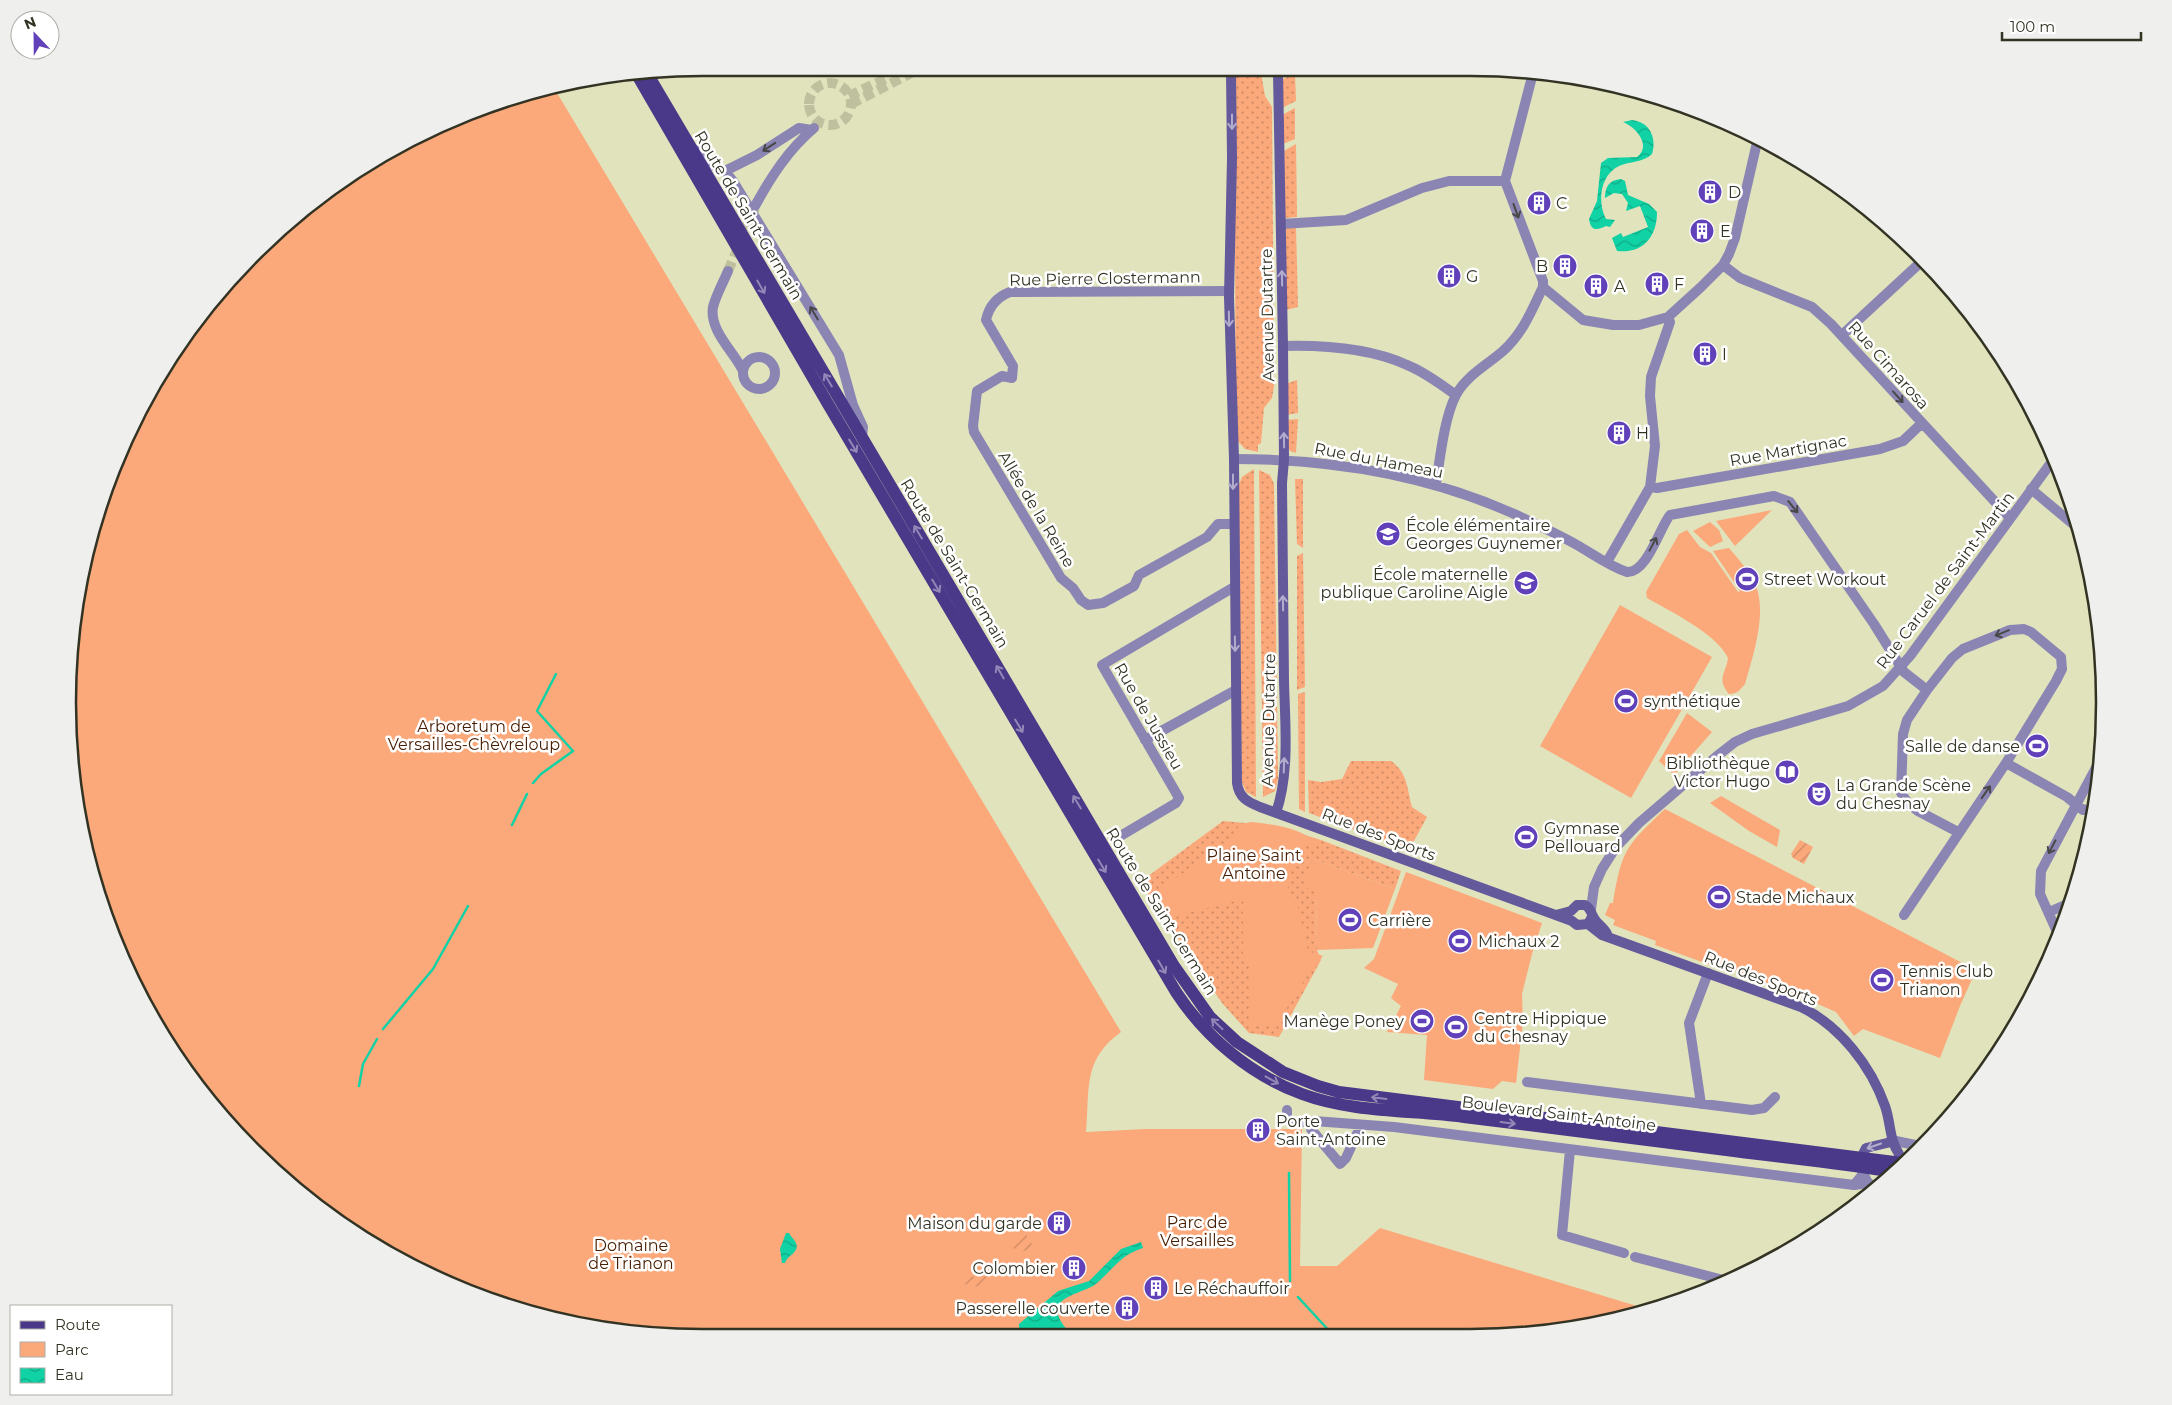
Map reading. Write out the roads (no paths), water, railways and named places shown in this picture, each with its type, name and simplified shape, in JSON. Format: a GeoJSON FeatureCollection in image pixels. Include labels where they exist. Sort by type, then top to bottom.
{"type":"FeatureCollection","features":[{"type":"Feature","properties":{"kind":"main road","name":"Avenue Dutartre"},"geometry":{"type":"LineString","coordinates":[[1231,76],[1232,158],[1229,291],[1234,459],[1233,524],[1238,789],[1249,802],[1276,813],[1282,796],[1286,707],[1282,483],[1284,460],[1283,346],[1278,76]]}},
{"type":"Feature","properties":{"kind":"main road","name":"Route de Saint-Germain"},"geometry":{"type":"LineString","coordinates":[[651,79],[1174,966],[1210,1017],[1255,1055]]}},
{"type":"Feature","properties":{"kind":"main road","name":"Route de Saint-Germain"},"geometry":{"type":"LineString","coordinates":[[640,80],[828,404],[1176,992],[1201,1025],[1231,1053]]}},
{"type":"Feature","properties":{"kind":"main road","name":"Rue des Sports"},"geometry":{"type":"LineString","coordinates":[[1276,813],[1555,915],[1572,916]]}},
{"type":"Feature","properties":{"kind":"main road","name":"Rue des Sports"},"geometry":{"type":"LineString","coordinates":[[1572,916],[1575,906],[1588,914],[1602,934],[1801,1007],[1826,1022],[1853,1050],[1879,1091],[1889,1122],[1891,1141],[1899,1154],[1899,1157]]}},
{"type":"Feature","properties":{"kind":"main road","name":"Rue des Sports"},"geometry":{"type":"LineString","coordinates":[[1572,916],[1579,926],[1588,914]]}},
{"type":"Feature","properties":{"kind":"main road","name":"Boulevard Saint-Antoine"},"geometry":{"type":"LineString","coordinates":[[1231,1053],[1267,1077],[1289,1088],[1338,1104],[1462,1117],[1865,1172],[1887,1168]]}},
{"type":"Feature","properties":{"kind":"main road","name":"Boulevard Saint-Antoine"},"geometry":{"type":"LineString","coordinates":[[1255,1055],[1283,1072],[1302,1080],[1350,1094],[1865,1172]]}},
{"type":"Feature","properties":{"kind":"main road"},"geometry":{"type":"LineString","coordinates":[[1865,1172],[1866,1148],[1891,1141]]}},
{"type":"Feature","properties":{"kind":"street"},"geometry":{"type":"LineString","coordinates":[[1436,484],[1446,428],[1456,395],[1470,378],[1504,350],[1518,334],[1530,317],[1543,287],[1544,281],[1505,181],[1531,80]]}},
{"type":"Feature","properties":{"kind":"street"},"geometry":{"type":"LineString","coordinates":[[726,171],[757,155],[799,128],[813,129],[791,150],[777,168],[755,206]]}},
{"type":"Feature","properties":{"kind":"street"},"geometry":{"type":"LineString","coordinates":[[1543,287],[1583,320],[1613,325],[1639,325],[1668,317],[1723,264],[1735,238],[1756,146]]}},
{"type":"Feature","properties":{"kind":"street"},"geometry":{"type":"LineString","coordinates":[[691,148],[701,152],[710,163],[726,171],[768,236],[839,355],[853,405],[863,427],[862,437]]}},
{"type":"Feature","properties":{"kind":"street"},"geometry":{"type":"LineString","coordinates":[[1281,224],[1346,220],[1422,188],[1449,181],[1505,181]]}},
{"type":"Feature","properties":{"kind":"street","name":"Rue Cimarosa"},"geometry":{"type":"LineString","coordinates":[[1723,264],[1740,278],[1812,307],[1842,335],[2010,518]]}},
{"type":"Feature","properties":{"kind":"street"},"geometry":{"type":"LineString","coordinates":[[1842,335],[1917,266]]}},
{"type":"Feature","properties":{"kind":"street"},"geometry":{"type":"LineString","coordinates":[[728,271],[716,299],[713,316],[715,326],[742,369],[743,379],[752,388],[762,389],[770,385],[775,375],[773,365],[762,357],[752,358],[734,354]]}},
{"type":"Feature","properties":{"kind":"street","name":"Rue Pierre Clostermann"},"geometry":{"type":"LineString","coordinates":[[988,310],[1000,296],[1010,292],[1229,291]]}},
{"type":"Feature","properties":{"kind":"street","name":"Allée de la Reine"},"geometry":{"type":"LineString","coordinates":[[988,310],[986,320],[1013,366],[1012,378],[1002,376],[978,390],[973,426],[974,432],[1056,571],[1066,584],[1073,588],[1081,600],[1088,605],[1103,604],[1134,586],[1139,575],[1207,537],[1218,524],[1233,524]]}},
{"type":"Feature","properties":{"kind":"street"},"geometry":{"type":"LineString","coordinates":[[1607,562],[1650,487],[1656,446],[1650,396],[1651,378],[1670,322],[1668,317]]}},
{"type":"Feature","properties":{"kind":"street"},"geometry":{"type":"LineString","coordinates":[[1283,346],[1357,350],[1394,360],[1430,377],[1456,395]]}},
{"type":"Feature","properties":{"kind":"street"},"geometry":{"type":"LineString","coordinates":[[742,369],[744,364],[752,358]]}},
{"type":"Feature","properties":{"kind":"street","name":"Rue Martignac"},"geometry":{"type":"LineString","coordinates":[[1650,487],[1657,488],[1880,449],[1903,441],[1922,423]]}},
{"type":"Feature","properties":{"kind":"street","name":"Rue du Hameau"},"geometry":{"type":"LineString","coordinates":[[1234,459],[1284,460],[1336,465],[1436,484],[1511,513],[1574,543],[1620,570],[1631,572],[1639,569],[1670,515],[1774,496],[1790,502],[1874,624],[1901,667]]}},
{"type":"Feature","properties":{"kind":"street","name":"Rue Caruel de Saint-Martin"},"geometry":{"type":"LineString","coordinates":[[1588,914],[1592,892],[1606,860],[1629,832],[1727,748],[1752,734],[1832,712],[1858,702],[1883,686],[1901,667],[2049,465]]}},
{"type":"Feature","properties":{"kind":"street"},"geometry":{"type":"LineString","coordinates":[[2031,488],[2068,520]]}},
{"type":"Feature","properties":{"kind":"street","name":"Rue de Jussieu"},"geometry":{"type":"LineString","coordinates":[[1117,838],[1176,804],[1179,798],[1102,665],[1234,587]]}},
{"type":"Feature","properties":{"kind":"street"},"geometry":{"type":"LineString","coordinates":[[1904,915],[2006,763],[2062,669],[2061,657],[2046,643],[2024,629],[2010,630],[1963,649],[1952,658],[1907,720],[1903,734],[1902,793],[1908,803],[1918,811],[1958,832]]}},
{"type":"Feature","properties":{"kind":"street"},"geometry":{"type":"LineString","coordinates":[[1901,667],[1906,674],[1927,690]]}},
{"type":"Feature","properties":{"kind":"street"},"geometry":{"type":"LineString","coordinates":[[1145,740],[1236,690]]}},
{"type":"Feature","properties":{"kind":"street"},"geometry":{"type":"LineString","coordinates":[[2006,763],[2067,797],[2083,810],[2086,810]]}},
{"type":"Feature","properties":{"kind":"street"},"geometry":{"type":"LineString","coordinates":[[2055,925],[2039,888],[2041,870],[2091,776]]}},
{"type":"Feature","properties":{"kind":"street"},"geometry":{"type":"LineString","coordinates":[[2049,912],[2062,906]]}},
{"type":"Feature","properties":{"kind":"street"},"geometry":{"type":"LineString","coordinates":[[1701,1104],[1689,1023],[1708,973]]}},
{"type":"Feature","properties":{"kind":"street"},"geometry":{"type":"LineString","coordinates":[[1527,1082],[1759,1110],[1775,1097]]}},
{"type":"Feature","properties":{"kind":"street"},"geometry":{"type":"LineString","coordinates":[[1287,1110],[1287,1117],[1291,1124],[1314,1121],[1394,1128],[1854,1185],[1865,1172]]}},
{"type":"Feature","properties":{"kind":"street"},"geometry":{"type":"LineString","coordinates":[[1314,1121],[1311,1128],[1340,1164],[1346,1158],[1360,1125]]}},
{"type":"Feature","properties":{"kind":"street"},"geometry":{"type":"LineString","coordinates":[[1891,1141],[1912,1145]]}},
{"type":"Feature","properties":{"kind":"street"},"geometry":{"type":"LineString","coordinates":[[1570,1150],[1562,1235],[1624,1254]]}},
{"type":"Feature","properties":{"kind":"street"},"geometry":{"type":"LineString","coordinates":[[1635,1256],[1716,1278]]}},
{"type":"Feature","properties":{"kind":"water"},"geometry":{"type":"Polygon","coordinates":[[[1632,120],[1648,127],[1651,132],[1654,142],[1652,154],[1644,159],[1619,166],[1608,176],[1604,182],[1601,197],[1603,212],[1606,219],[1615,220],[1610,227],[1606,226],[1595,229],[1591,226],[1589,219],[1597,201],[1601,163],[1608,158],[1637,157],[1643,148],[1643,142],[1637,132],[1623,122],[1632,120]]]}},
{"type":"Feature","properties":{"kind":"water"},"geometry":{"type":"Polygon","coordinates":[[[1621,179],[1625,181],[1628,195],[1649,204],[1657,212],[1651,236],[1641,247],[1634,250],[1617,251],[1612,238],[1621,233],[1623,237],[1648,227],[1640,206],[1626,211],[1628,203],[1622,194],[1614,193],[1605,198],[1608,185],[1613,181],[1621,179]]]}},
{"type":"Feature","properties":{"kind":"water"},"geometry":{"type":"Polygon","coordinates":[[[786,1233],[789,1233],[797,1246],[795,1252],[785,1263],[782,1263],[780,1249],[786,1233]]]}},
{"type":"Feature","properties":{"kind":"water"},"geometry":{"type":"Polygon","coordinates":[[[1141,1242],[1143,1248],[1123,1258],[1097,1283],[1071,1295],[1060,1303],[1057,1309],[1058,1315],[1067,1329],[1019,1329],[1019,1324],[1058,1291],[1089,1281],[1121,1249],[1141,1242]]]}},
{"type":"Feature","properties":{"kind":"waterway"},"geometry":{"type":"LineString","coordinates":[[533,783],[541,774],[573,751],[537,711],[556,674]]}},
{"type":"Feature","properties":{"kind":"waterway"},"geometry":{"type":"LineString","coordinates":[[512,825],[527,794]]}},
{"type":"Feature","properties":{"kind":"waterway"},"geometry":{"type":"LineString","coordinates":[[383,1029],[433,969],[468,906]]}},
{"type":"Feature","properties":{"kind":"waterway"},"geometry":{"type":"LineString","coordinates":[[359,1086],[363,1064],[377,1039]]}},
{"type":"Feature","properties":{"kind":"waterway"},"geometry":{"type":"LineString","coordinates":[[1289,1173],[1290,1281]]}},
{"type":"Feature","properties":{"kind":"waterway"},"geometry":{"type":"LineString","coordinates":[[1298,1297],[1327,1329]]}},
{"type":"Feature","properties":{"kind":"tunnel"},"geometry":{"type":"LineString","coordinates":[[851,104],[905,76]]}},
{"type":"Feature","properties":{"kind":"tunnel"},"geometry":{"type":"LineString","coordinates":[[849,96],[885,79]]}},
{"type":"Feature","properties":{"kind":"tunnel"},"geometry":{"type":"LineString","coordinates":[[830,83],[845,89],[851,104],[845,119],[830,125],[815,119],[809,104],[815,89],[830,83]]}},
{"type":"Feature","properties":{"kind":"tunnel"},"geometry":{"type":"LineString","coordinates":[[728,271],[755,208]]}},
{"type":"Feature","properties":{"kind":"place","name":"D"},"geometry":{"type":"Point","coordinates":[1710,192]}},
{"type":"Feature","properties":{"kind":"place","name":"C"},"geometry":{"type":"Point","coordinates":[1539,203]}},
{"type":"Feature","properties":{"kind":"place","name":"E"},"geometry":{"type":"Point","coordinates":[1702,231]}},
{"type":"Feature","properties":{"kind":"place","name":"B"},"geometry":{"type":"Point","coordinates":[1565,266]}},
{"type":"Feature","properties":{"kind":"place","name":"G"},"geometry":{"type":"Point","coordinates":[1449,276]}},
{"type":"Feature","properties":{"kind":"place","name":"F"},"geometry":{"type":"Point","coordinates":[1657,284]}},
{"type":"Feature","properties":{"kind":"place","name":"A"},"geometry":{"type":"Point","coordinates":[1596,286]}},
{"type":"Feature","properties":{"kind":"place","name":"I"},"geometry":{"type":"Point","coordinates":[1705,354]}},
{"type":"Feature","properties":{"kind":"place","name":"H"},"geometry":{"type":"Point","coordinates":[1619,433]}},
{"type":"Feature","properties":{"kind":"place","name":"École élémentaire Georges Guynemer"},"geometry":{"type":"Point","coordinates":[1388,534]}},
{"type":"Feature","properties":{"kind":"place","name":"Street Workout"},"geometry":{"type":"Point","coordinates":[1747,579]}},
{"type":"Feature","properties":{"kind":"place","name":"École maternelle publique Caroline Aigle"},"geometry":{"type":"Point","coordinates":[1526,583]}},
{"type":"Feature","properties":{"kind":"place","name":"synthétique"},"geometry":{"type":"Point","coordinates":[1626,701]}},
{"type":"Feature","properties":{"kind":"place","name":"Salle de danse"},"geometry":{"type":"Point","coordinates":[2037,746]}},
{"type":"Feature","properties":{"kind":"place","name":"Bibliothèque Victor Hugo"},"geometry":{"type":"Point","coordinates":[1787,772]}},
{"type":"Feature","properties":{"kind":"place","name":"La Grande Scène du Chesnay"},"geometry":{"type":"Point","coordinates":[1819,794]}},
{"type":"Feature","properties":{"kind":"place","name":"Gymnase Pellouard"},"geometry":{"type":"Point","coordinates":[1526,837]}},
{"type":"Feature","properties":{"kind":"place","name":"Stade Michaux"},"geometry":{"type":"Point","coordinates":[1719,897]}},
{"type":"Feature","properties":{"kind":"place","name":"Carrière"},"geometry":{"type":"Point","coordinates":[1350,920]}},
{"type":"Feature","properties":{"kind":"place","name":"Michaux 2"},"geometry":{"type":"Point","coordinates":[1460,941]}},
{"type":"Feature","properties":{"kind":"place","name":"Tennis Club Trianon"},"geometry":{"type":"Point","coordinates":[1882,980]}},
{"type":"Feature","properties":{"kind":"place","name":"Manège Poney"},"geometry":{"type":"Point","coordinates":[1422,1021]}},
{"type":"Feature","properties":{"kind":"place","name":"Centre Hippique du Chesnay"},"geometry":{"type":"Point","coordinates":[1456,1027]}},
{"type":"Feature","properties":{"kind":"place","name":"Porte Saint-Antoine"},"geometry":{"type":"Point","coordinates":[1258,1130]}},
{"type":"Feature","properties":{"kind":"place","name":"Maison du garde"},"geometry":{"type":"Point","coordinates":[1059,1223]}},
{"type":"Feature","properties":{"kind":"place","name":"Colombier"},"geometry":{"type":"Point","coordinates":[1074,1268]}},
{"type":"Feature","properties":{"kind":"place","name":"Le Réchauffoir"},"geometry":{"type":"Point","coordinates":[1156,1288]}},
{"type":"Feature","properties":{"kind":"place","name":"Passerelle couverte"},"geometry":{"type":"Point","coordinates":[1127,1308]}},
{"type":"Feature","properties":{"kind":"park label","name":"Arboretum de Versailles-Chèvreloup"},"geometry":{"type":"Point","coordinates":[474,735]}},
{"type":"Feature","properties":{"kind":"park label","name":"Plaine Saint Antoine"},"geometry":{"type":"Point","coordinates":[1254,864]}},
{"type":"Feature","properties":{"kind":"park label","name":"Parc de Versailles"},"geometry":{"type":"Point","coordinates":[1197,1231]}},
{"type":"Feature","properties":{"kind":"park label","name":"Domaine de Trianon"},"geometry":{"type":"Point","coordinates":[631,1254]}}]}
